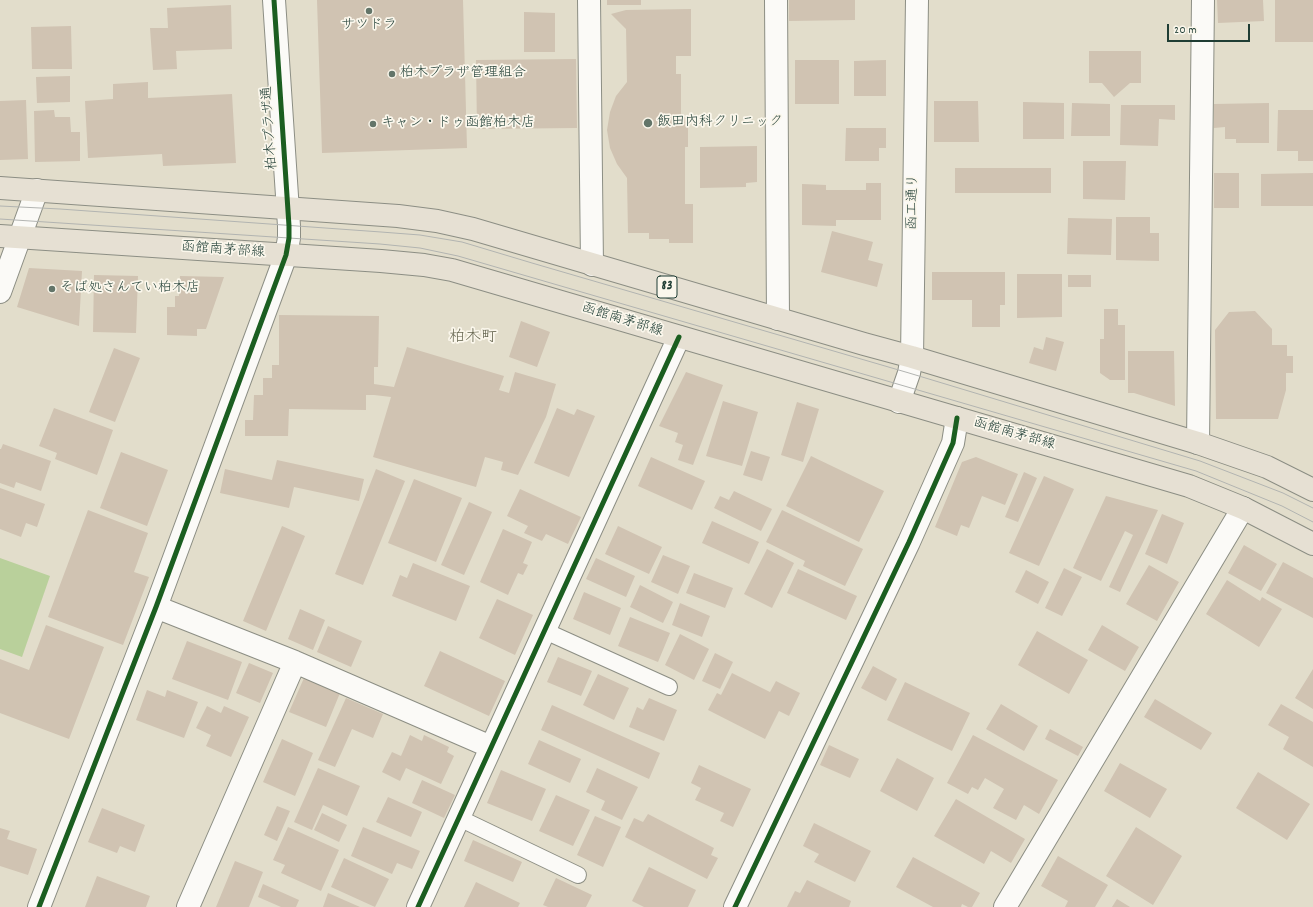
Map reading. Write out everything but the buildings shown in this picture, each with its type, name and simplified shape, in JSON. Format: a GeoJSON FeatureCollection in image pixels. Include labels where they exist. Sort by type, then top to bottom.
{"type":"FeatureCollection","features":[{"type":"Feature","properties":{"kind":"main road","name":"83"},"geometry":{"type":"LineString","coordinates":[[0,188],[398,216],[437,221],[473,229],[592,265],[912,357],[1198,443],[1267,467],[1313,490]]}},
{"type":"Feature","properties":{"kind":"main road","name":"函館南茅部線"},"geometry":{"type":"LineString","coordinates":[[10,237],[381,261],[424,265],[452,270],[1189,486],[1243,508],[1313,544]]}},
{"type":"Feature","properties":{"kind":"street","name":"柏木プラザ通"},"geometry":{"type":"LineString","coordinates":[[39,907],[156,607],[286,255],[289,238],[288,208],[274,0]]}},
{"type":"Feature","properties":{"kind":"street"},"geometry":{"type":"LineString","coordinates":[[589,0],[592,265]]}},
{"type":"Feature","properties":{"kind":"street"},"geometry":{"type":"LineString","coordinates":[[776,0],[778,319]]}},
{"type":"Feature","properties":{"kind":"street","name":"函工通り"},"geometry":{"type":"LineString","coordinates":[[899,402],[912,357],[917,0]]}},
{"type":"Feature","properties":{"kind":"street"},"geometry":{"type":"LineString","coordinates":[[1198,443],[1203,0]]}},
{"type":"Feature","properties":{"kind":"street"},"geometry":{"type":"LineString","coordinates":[[0,292],[10,237],[37,190]]}},
{"type":"Feature","properties":{"kind":"street"},"geometry":{"type":"LineString","coordinates":[[418,907],[679,337]]}},
{"type":"Feature","properties":{"kind":"street"},"geometry":{"type":"LineString","coordinates":[[735,907],[909,542],[953,443],[957,418]]}},
{"type":"Feature","properties":{"kind":"street"},"geometry":{"type":"LineString","coordinates":[[1006,907],[1243,508]]}},
{"type":"Feature","properties":{"kind":"street"},"geometry":{"type":"LineString","coordinates":[[156,607],[295,662],[491,747]]}},
{"type":"Feature","properties":{"kind":"street"},"geometry":{"type":"LineString","coordinates":[[188,907],[295,662]]}},
{"type":"Feature","properties":{"kind":"lane"},"geometry":{"type":"LineString","coordinates":[[545,631],[669,687]]}},
{"type":"Feature","properties":{"kind":"lane"},"geometry":{"type":"LineString","coordinates":[[459,818],[578,875]]}},
{"type":"Feature","properties":{"kind":"green space"},"geometry":{"type":"Polygon","coordinates":[[[0,558],[50,576],[22,657],[0,649],[0,558]]]}},
{"type":"Feature","properties":{"kind":"tram line"},"geometry":{"type":"LineString","coordinates":[[0,206],[420,235],[462,242],[909,373],[1200,461],[1283,493],[1313,508]]}},
{"type":"Feature","properties":{"kind":"tram line"},"geometry":{"type":"LineString","coordinates":[[0,219],[380,244],[420,248],[458,256],[1196,471],[1282,506],[1313,522]]}},
{"type":"Feature","properties":{"kind":"cycle path"},"geometry":{"type":"LineString","coordinates":[[39,907],[156,607],[286,255],[289,238],[289,226],[274,0]]}},
{"type":"Feature","properties":{"kind":"cycle path"},"geometry":{"type":"LineString","coordinates":[[418,907],[679,337]]}},
{"type":"Feature","properties":{"kind":"cycle path"},"geometry":{"type":"LineString","coordinates":[[735,907],[909,542],[953,443],[957,418]]}},
{"type":"Feature","properties":{"kind":"place","name":"サツドラ"},"geometry":{"type":"Point","coordinates":[369,11]}},
{"type":"Feature","properties":{"kind":"place","name":"柏木プラザ管理組合"},"geometry":{"type":"Point","coordinates":[392,74]}},
{"type":"Feature","properties":{"kind":"place","name":"飯田內科クリニック"},"geometry":{"type":"Point","coordinates":[648,123]}},
{"type":"Feature","properties":{"kind":"place","name":"キャン・ドゥ函館柏木店"},"geometry":{"type":"Point","coordinates":[373,124]}},
{"type":"Feature","properties":{"kind":"place","name":"そば処さんてい柏木店"},"geometry":{"type":"Point","coordinates":[52,289]}},
{"type":"Feature","properties":{"kind":"district","name":"柏木町"},"geometry":{"type":"Point","coordinates":[473,339]}}]}
